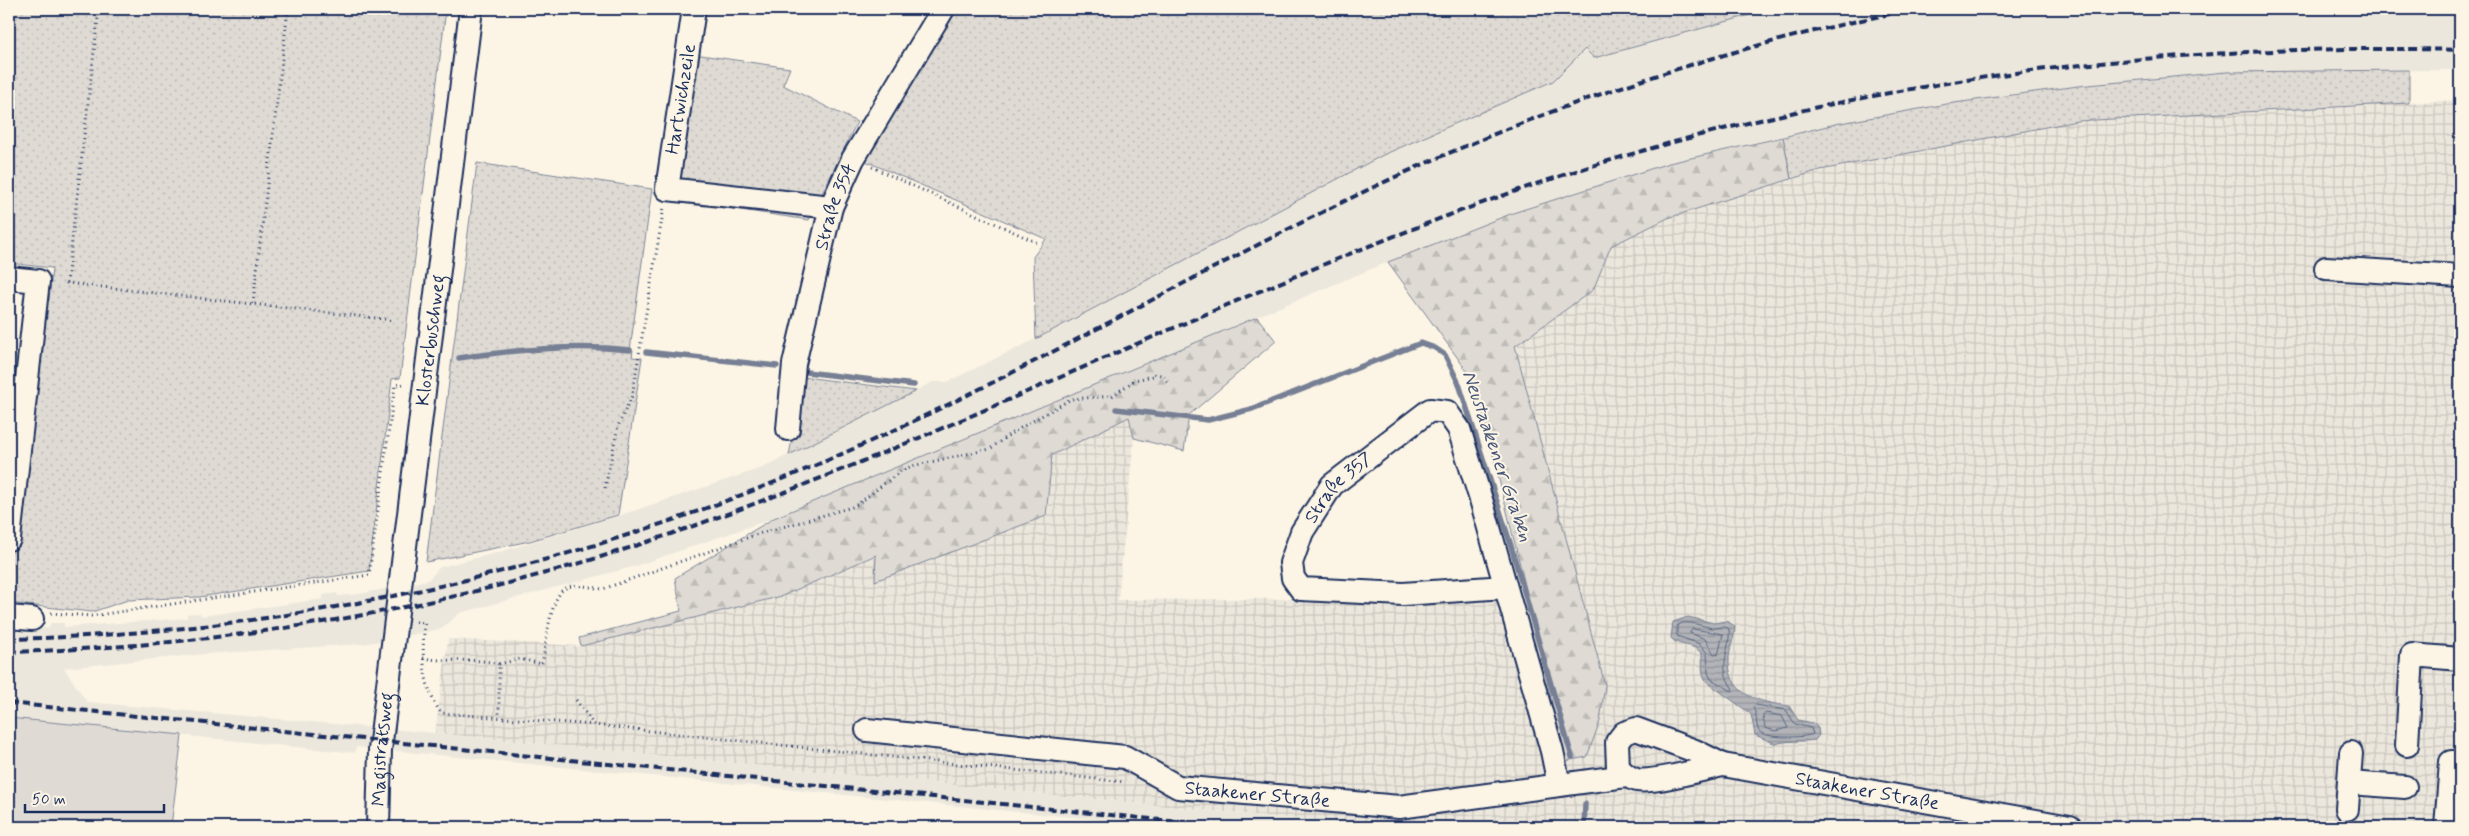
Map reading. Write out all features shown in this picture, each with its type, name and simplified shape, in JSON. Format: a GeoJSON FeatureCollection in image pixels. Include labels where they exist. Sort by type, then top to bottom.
{"type":"FeatureCollection","features":[{"type":"Feature","properties":{"kind":"street","name":"Klosterbuschweg"},"geometry":{"type":"LineString","coordinates":[[389,672],[470,9]]}},
{"type":"Feature","properties":{"kind":"street","name":"Hartwichzeile"},"geometry":{"type":"LineString","coordinates":[[668,189],[694,9]]}},
{"type":"Feature","properties":{"kind":"street","name":"Straße 354"},"geometry":{"type":"LineString","coordinates":[[788,429],[794,364],[831,207],[853,159],[943,9]]}},
{"type":"Feature","properties":{"kind":"street"},"geometry":{"type":"LineString","coordinates":[[668,189],[831,207]]}},
{"type":"Feature","properties":{"kind":"street"},"geometry":{"type":"LineString","coordinates":[[2326,268],[2460,276]]}},
{"type":"Feature","properties":{"kind":"street"},"geometry":{"type":"LineString","coordinates":[[9,278],[38,281],[9,539]]}},
{"type":"Feature","properties":{"kind":"street","name":"Straße 357"},"geometry":{"type":"LineString","coordinates":[[1505,587],[1404,594],[1300,589],[1293,578],[1292,563],[1302,532],[1332,485],[1430,410],[1447,412],[1458,429],[1505,587],[1552,751],[1559,786]]}},
{"type":"Feature","properties":{"kind":"street"},"geometry":{"type":"LineString","coordinates":[[9,617],[32,619]]}},
{"type":"Feature","properties":{"kind":"street"},"geometry":{"type":"LineString","coordinates":[[2407,745],[2412,655],[2460,658]]}},
{"type":"Feature","properties":{"kind":"street","name":"Magistratsweg"},"geometry":{"type":"LineString","coordinates":[[378,827],[380,750],[389,672]]}},
{"type":"Feature","properties":{"kind":"street","name":"Staakener Straße"},"geometry":{"type":"LineString","coordinates":[[1626,776],[1618,767],[1617,742],[1624,733],[1636,729],[1695,751],[1723,764],[2021,822],[2070,827]]}},
{"type":"Feature","properties":{"kind":"street","name":"Staakener Straße"},"geometry":{"type":"LineString","coordinates":[[867,730],[1125,757],[1178,787],[1399,807],[1626,776],[1638,780],[1685,774],[1723,764]]}},
{"type":"Feature","properties":{"kind":"street"},"geometry":{"type":"LineString","coordinates":[[2346,809],[2351,753]]}},
{"type":"Feature","properties":{"kind":"street"},"geometry":{"type":"LineString","coordinates":[[2451,819],[2451,762],[2460,763]]}},
{"type":"Feature","properties":{"kind":"street"},"geometry":{"type":"LineString","coordinates":[[2349,783],[2405,787]]}},
{"type":"Feature","properties":{"kind":"path"},"geometry":{"type":"LineString","coordinates":[[98,9],[67,283],[393,320]]}},
{"type":"Feature","properties":{"kind":"path"},"geometry":{"type":"LineString","coordinates":[[253,303],[288,9]]}},
{"type":"Feature","properties":{"kind":"path"},"geometry":{"type":"LineString","coordinates":[[853,159],[1040,244]]}},
{"type":"Feature","properties":{"kind":"path"},"geometry":{"type":"LineString","coordinates":[[606,488],[618,426],[632,396],[668,189]]}},
{"type":"Feature","properties":{"kind":"path"},"geometry":{"type":"LineString","coordinates":[[423,658],[440,662],[482,660],[499,664],[520,658],[542,664],[550,622],[557,598],[564,589],[581,585],[603,590],[758,534],[858,504],[901,471],[929,461],[990,449],[1010,434],[1070,399],[1112,396],[1135,380],[1153,376],[1154,374],[1164,376],[1169,384]]}},
{"type":"Feature","properties":{"kind":"path"},"geometry":{"type":"LineString","coordinates":[[32,619],[41,612],[91,616],[369,575],[395,385],[403,384]]}},
{"type":"Feature","properties":{"kind":"path"},"geometry":{"type":"LineString","coordinates":[[415,622],[425,623],[423,658],[431,699],[442,713],[594,725],[1129,782]]}},
{"type":"Feature","properties":{"kind":"path"},"geometry":{"type":"LineString","coordinates":[[499,664],[499,717]]}},
{"type":"Feature","properties":{"kind":"path"},"geometry":{"type":"LineString","coordinates":[[576,700],[594,725]]}},
{"type":"Feature","properties":{"kind":"shaded area"},"geometry":{"type":"Polygon","coordinates":[[[1772,9],[2460,9],[2460,70],[2226,72],[2078,86],[1947,104],[1835,124],[1669,163],[1513,213],[1388,262],[774,518],[636,566],[460,613],[441,629],[364,644],[205,654],[64,668],[87,702],[435,733],[1375,827],[1172,827],[356,747],[355,753],[9,718],[9,630],[50,628],[50,623],[64,623],[64,627],[187,618],[187,614],[200,613],[201,616],[323,599],[323,595],[337,593],[338,596],[359,594],[428,580],[440,567],[496,553],[618,516],[762,468],[933,382],[947,382],[1036,339],[1383,155],[1553,81],[1585,49],[1594,58],[1772,9]]]}},
{"type":"Feature","properties":{"kind":"shaded area"},"geometry":{"type":"Polygon","coordinates":[[[2460,100],[2460,827],[1375,827],[435,733],[448,639],[581,646],[782,596],[877,555],[875,580],[1052,455],[1130,417],[1134,438],[1118,600],[1528,597],[1564,760],[1605,685],[1515,346],[1593,290],[1611,246],[1668,218],[1820,170],[2077,121],[2460,100]]]}},
{"type":"Feature","properties":{"kind":"green space"},"geometry":{"type":"Polygon","coordinates":[[[9,9],[446,9],[400,378],[392,379],[369,571],[199,597],[128,600],[92,612],[9,603],[9,450],[27,299],[49,301],[52,268],[9,263],[9,9]]]}},
{"type":"Feature","properties":{"kind":"green space"},"geometry":{"type":"Polygon","coordinates":[[[957,9],[1098,9],[1106,17],[1117,9],[1772,9],[1594,58],[1585,49],[1553,81],[1383,155],[1036,339],[1033,257],[1046,239],[863,160],[912,77],[957,9]]]}},
{"type":"Feature","properties":{"kind":"green space"},"geometry":{"type":"Polygon","coordinates":[[[694,54],[790,68],[783,85],[857,122],[809,220],[672,200],[694,54]]]}},
{"type":"Feature","properties":{"kind":"green space"},"geometry":{"type":"Polygon","coordinates":[[[2409,70],[2409,103],[2077,121],[1820,170],[1791,179],[1783,137],[1835,124],[1947,104],[2078,86],[2226,72],[2409,70]]]}},
{"type":"Feature","properties":{"kind":"green space"},"geometry":{"type":"Polygon","coordinates":[[[1783,137],[1791,179],[1668,218],[1611,246],[1593,290],[1515,346],[1605,685],[1600,721],[1587,757],[1565,761],[1528,597],[1475,382],[1388,262],[1513,213],[1669,163],[1783,137]]]}},
{"type":"Feature","properties":{"kind":"green space"},"geometry":{"type":"Polygon","coordinates":[[[477,163],[652,189],[630,350],[633,350],[632,357],[642,358],[618,515],[530,541],[426,562],[477,163]]]}},
{"type":"Feature","properties":{"kind":"green space"},"geometry":{"type":"Polygon","coordinates":[[[1257,317],[1276,341],[1189,415],[1184,451],[1134,438],[1129,417],[1052,455],[1046,516],[875,581],[876,555],[782,596],[581,646],[579,638],[681,611],[675,578],[774,518],[1257,317]]]}},
{"type":"Feature","properties":{"kind":"green space"},"geometry":{"type":"Polygon","coordinates":[[[804,377],[916,391],[789,455],[804,377]]]}},
{"type":"Feature","properties":{"kind":"green space"},"geometry":{"type":"Polygon","coordinates":[[[9,718],[182,735],[171,827],[9,827],[9,718]]]}},
{"type":"Feature","properties":{"kind":"water"},"geometry":{"type":"Polygon","coordinates":[[[1688,617],[1714,623],[1726,621],[1735,626],[1729,657],[1733,681],[1747,695],[1767,702],[1789,706],[1798,720],[1813,723],[1818,728],[1819,735],[1815,740],[1776,744],[1755,735],[1751,714],[1707,682],[1703,672],[1702,654],[1695,648],[1678,643],[1671,638],[1673,622],[1688,617]]]}},
{"type":"Feature","properties":{"kind":"waterway","name":"Neustaakener Graben"},"geometry":{"type":"LineString","coordinates":[[1116,409],[1208,420],[1252,409],[1421,343],[1435,348],[1445,355],[1459,384],[1509,539],[1572,757]]}},
{"type":"Feature","properties":{"kind":"waterway","name":"Neustaakener Graben"},"geometry":{"type":"LineString","coordinates":[[459,358],[565,348],[630,350]]}},
{"type":"Feature","properties":{"kind":"waterway","name":"Neustaakener Graben"},"geometry":{"type":"LineString","coordinates":[[646,352],[777,366]]}},
{"type":"Feature","properties":{"kind":"waterway","name":"Neustaakener Graben"},"geometry":{"type":"LineString","coordinates":[[806,372],[914,385]]}},
{"type":"Feature","properties":{"kind":"waterway","name":"Neustaakener Graben"},"geometry":{"type":"LineString","coordinates":[[1584,827],[1585,804]]}},
{"type":"Feature","properties":{"kind":"railway"},"geometry":{"type":"LineString","coordinates":[[9,639],[114,634],[219,624],[324,609],[427,589],[530,564],[631,534],[730,499],[828,460],[894,430],[1025,366],[1282,232],[1415,168],[1484,139],[1553,111],[1696,63],[1768,43],[1914,9]]}},
{"type":"Feature","properties":{"kind":"railway"},"geometry":{"type":"LineString","coordinates":[[9,652],[168,642],[248,633],[406,607],[561,569],[638,545],[749,506],[859,463],[1295,276],[1405,232],[1516,191],[1630,154],[1746,123],[1863,98],[1982,78],[2101,63],[2220,53],[2340,49],[2460,50]]}},
{"type":"Feature","properties":{"kind":"railway"},"geometry":{"type":"LineString","coordinates":[[9,703],[1229,827]]}}]}
